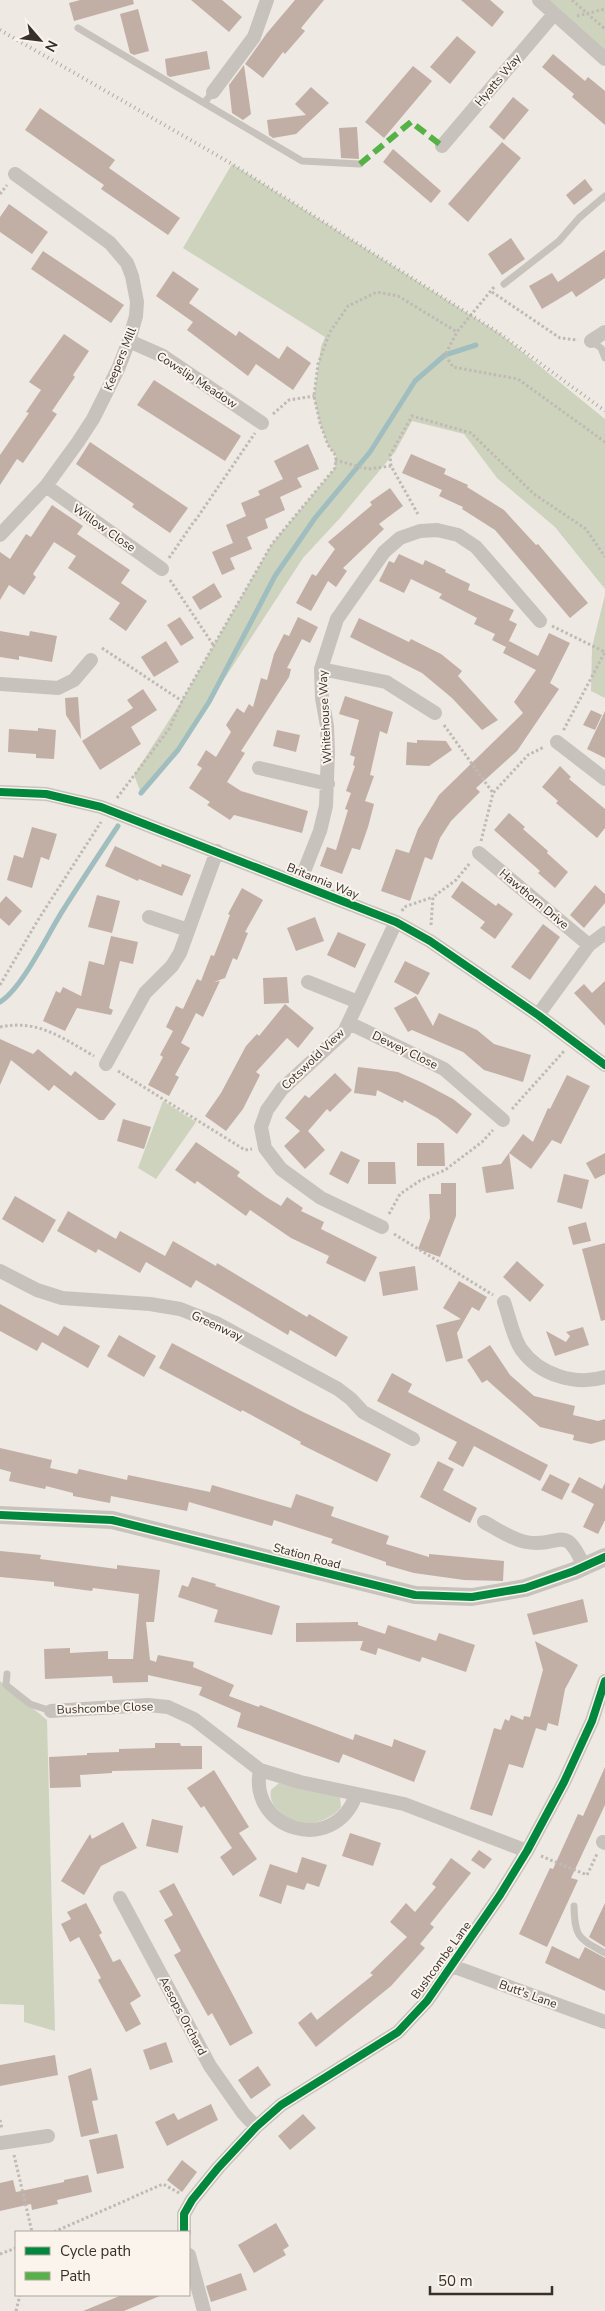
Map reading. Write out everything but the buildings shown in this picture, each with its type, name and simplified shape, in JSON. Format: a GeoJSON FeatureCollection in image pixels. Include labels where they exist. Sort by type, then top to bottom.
{"type":"FeatureCollection","features":[{"type":"Feature","properties":{"kind":"street"},"geometry":{"type":"LineString","coordinates":[[209,97],[254,37],[266,0]]}},
{"type":"Feature","properties":{"kind":"street"},"geometry":{"type":"LineString","coordinates":[[539,0],[604,57]]}},
{"type":"Feature","properties":{"kind":"street","name":"Hyatts Way"},"geometry":{"type":"LineString","coordinates":[[442,146],[558,17]]}},
{"type":"Feature","properties":{"kind":"street","name":"Keepers Mill"},"geometry":{"type":"LineString","coordinates":[[0,535],[46,486],[93,419],[118,369],[136,316],[136,295],[132,276],[119,252],[110,242],[15,174]]}},
{"type":"Feature","properties":{"kind":"street"},"geometry":{"type":"LineString","coordinates":[[591,341],[605,332]]}},
{"type":"Feature","properties":{"kind":"street","name":"Cowslip Meadow"},"geometry":{"type":"LineString","coordinates":[[129,341],[163,356],[262,424]]}},
{"type":"Feature","properties":{"kind":"street","name":"Willow Close"},"geometry":{"type":"LineString","coordinates":[[46,486],[162,569]]}},
{"type":"Feature","properties":{"kind":"street","name":"Whitehouse Way"},"geometry":{"type":"LineString","coordinates":[[299,884],[320,831],[326,806],[328,784],[327,726],[322,698],[321,669],[337,619],[384,552],[400,538],[426,530],[448,532],[471,544],[540,620]]}},
{"type":"Feature","properties":{"kind":"street"},"geometry":{"type":"LineString","coordinates":[[0,684],[58,688],[74,680],[91,660]]}},
{"type":"Feature","properties":{"kind":"street"},"geometry":{"type":"LineString","coordinates":[[321,669],[386,682],[435,713]]}},
{"type":"Feature","properties":{"kind":"street"},"geometry":{"type":"LineString","coordinates":[[557,742],[605,779]]}},
{"type":"Feature","properties":{"kind":"street"},"geometry":{"type":"LineString","coordinates":[[259,768],[328,784]]}},
{"type":"Feature","properties":{"kind":"street","name":"Britannia Way"},"geometry":{"type":"LineString","coordinates":[[0,792],[46,794],[109,810],[396,922],[430,941],[538,1014],[605,1065]]}},
{"type":"Feature","properties":{"kind":"street"},"geometry":{"type":"LineString","coordinates":[[106,1064],[145,993],[172,966],[188,930],[217,851]]}},
{"type":"Feature","properties":{"kind":"street","name":"Hawthorn Drive"},"geometry":{"type":"LineString","coordinates":[[478,853],[590,945]]}},
{"type":"Feature","properties":{"kind":"street"},"geometry":{"type":"LineString","coordinates":[[149,917],[188,930]]}},
{"type":"Feature","properties":{"kind":"street","name":"Cotswold View"},"geometry":{"type":"LineString","coordinates":[[265,1148],[261,1127],[267,1110],[282,1090],[334,1043],[349,1023],[396,922]]}},
{"type":"Feature","properties":{"kind":"street"},"geometry":{"type":"LineString","coordinates":[[538,1014],[590,945],[605,933]]}},
{"type":"Feature","properties":{"kind":"street"},"geometry":{"type":"LineString","coordinates":[[308,982],[358,1002]]}},
{"type":"Feature","properties":{"kind":"street","name":"Dewey Close"},"geometry":{"type":"LineString","coordinates":[[349,1023],[444,1069],[503,1120]]}},
{"type":"Feature","properties":{"kind":"street"},"geometry":{"type":"LineString","coordinates":[[265,1148],[281,1169],[306,1189],[382,1227]]}},
{"type":"Feature","properties":{"kind":"street","name":"Greenway"},"geometry":{"type":"LineString","coordinates":[[0,1271],[36,1290],[62,1298],[150,1304],[180,1309],[216,1323],[338,1389],[352,1399],[363,1412],[413,1439]]}},
{"type":"Feature","properties":{"kind":"street"},"geometry":{"type":"LineString","coordinates":[[504,1302],[520,1348],[540,1367],[558,1376],[576,1380],[605,1376]]}},
{"type":"Feature","properties":{"kind":"street","name":"Station Road"},"geometry":{"type":"LineString","coordinates":[[0,1515],[112,1520],[415,1596],[472,1596],[525,1588],[584,1567],[605,1557]]}},
{"type":"Feature","properties":{"kind":"street"},"geometry":{"type":"LineString","coordinates":[[484,1522],[527,1542],[539,1543],[560,1538],[566,1540],[575,1548],[584,1567]]}},
{"type":"Feature","properties":{"kind":"street","name":"Bushcombe Lane"},"geometry":{"type":"LineString","coordinates":[[184,2231],[184,2214],[192,2200],[218,2168],[256,2127],[280,2105],[398,2032],[427,2001],[530,1851],[592,1722],[605,1680]]}},
{"type":"Feature","properties":{"kind":"street","name":"Bushcombe Close"},"geometry":{"type":"LineString","coordinates":[[51,1711],[148,1705],[168,1707],[194,1719],[260,1770],[300,1782],[404,1804],[530,1851]]}},
{"type":"Feature","properties":{"kind":"street"},"geometry":{"type":"LineString","coordinates":[[260,1770],[258,1780],[263,1802],[278,1820],[298,1829],[318,1829],[336,1822],[351,1809],[356,1795]]}},
{"type":"Feature","properties":{"kind":"street","name":"Aesops Orchard"},"geometry":{"type":"LineString","coordinates":[[120,1898],[210,2066],[243,2114],[256,2127]]}},
{"type":"Feature","properties":{"kind":"street","name":"Butt's Lane"},"geometry":{"type":"LineString","coordinates":[[452,1966],[605,2022]]}},
{"type":"Feature","properties":{"kind":"street"},"geometry":{"type":"LineString","coordinates":[[2,2143],[48,2136]]}},
{"type":"Feature","properties":{"kind":"street"},"geometry":{"type":"LineString","coordinates":[[190,2258],[204,2311]]}},
{"type":"Feature","properties":{"kind":"lane"},"geometry":{"type":"LineString","coordinates":[[78,28],[209,97],[302,161],[360,164]]}},
{"type":"Feature","properties":{"kind":"lane"},"geometry":{"type":"LineString","coordinates":[[504,284],[559,240],[579,218],[605,196]]}},
{"type":"Feature","properties":{"kind":"lane"},"geometry":{"type":"LineString","coordinates":[[591,341],[601,348],[605,358]]}},
{"type":"Feature","properties":{"kind":"lane"},"geometry":{"type":"LineString","coordinates":[[8,1674],[6,1685],[30,1704],[51,1711]]}},
{"type":"Feature","properties":{"kind":"lane"},"geometry":{"type":"LineString","coordinates":[[574,1906],[575,1927],[581,1940],[605,1953]]}},
{"type":"Feature","properties":{"kind":"path"},"geometry":{"type":"LineString","coordinates":[[572,0],[605,29]]}},
{"type":"Feature","properties":{"kind":"path"},"geometry":{"type":"LineString","coordinates":[[558,17],[605,9]]}},
{"type":"Feature","properties":{"kind":"path"},"geometry":{"type":"LineString","coordinates":[[504,284],[495,286],[492,292],[457,332],[444,355],[454,367],[518,379],[605,442]]}},
{"type":"Feature","properties":{"kind":"path"},"geometry":{"type":"LineString","coordinates":[[0,985],[38,920],[109,810],[169,729],[182,701],[272,544],[335,468],[336,456],[328,445],[320,423],[314,396],[318,364],[330,332],[348,306],[377,292],[398,296],[457,332]]}},
{"type":"Feature","properties":{"kind":"path"},"geometry":{"type":"LineString","coordinates":[[492,292],[560,338],[591,341]]}},
{"type":"Feature","properties":{"kind":"path"},"geometry":{"type":"LineString","coordinates":[[214,646],[162,569],[262,424],[289,400],[314,396]]}},
{"type":"Feature","properties":{"kind":"path"},"geometry":{"type":"LineString","coordinates":[[426,530],[391,466],[390,455],[412,416],[471,433],[534,494],[586,529],[605,557]]}},
{"type":"Feature","properties":{"kind":"path"},"geometry":{"type":"LineString","coordinates":[[335,460],[368,469],[391,466]]}},
{"type":"Feature","properties":{"kind":"path"},"geometry":{"type":"LineString","coordinates":[[396,922],[404,907],[433,898],[456,880],[478,853],[493,793],[528,755],[557,742],[605,652],[540,620]]}},
{"type":"Feature","properties":{"kind":"path"},"geometry":{"type":"LineString","coordinates":[[91,660],[100,647],[182,701]]}},
{"type":"Feature","properties":{"kind":"path"},"geometry":{"type":"LineString","coordinates":[[435,713],[493,793]]}},
{"type":"Feature","properties":{"kind":"path"},"geometry":{"type":"LineString","coordinates":[[430,941],[433,898]]}},
{"type":"Feature","properties":{"kind":"path"},"geometry":{"type":"LineString","coordinates":[[0,1027],[17,1024],[38,1026],[106,1064],[196,1122],[245,1150],[265,1148]]}},
{"type":"Feature","properties":{"kind":"path"},"geometry":{"type":"LineString","coordinates":[[504,1302],[382,1227],[400,1194],[421,1180],[445,1170],[482,1142],[574,1040]]}},
{"type":"Feature","properties":{"kind":"path"},"geometry":{"type":"LineString","coordinates":[[530,1851],[587,1876],[604,1843]]}},
{"type":"Feature","properties":{"kind":"path"},"geometry":{"type":"LineString","coordinates":[[2,2143],[12,2148],[32,2231]]}},
{"type":"Feature","properties":{"kind":"path"},"geometry":{"type":"LineString","coordinates":[[56,2231],[163,2184]]}},
{"type":"Feature","properties":{"kind":"path"},"geometry":{"type":"LineString","coordinates":[[0,2254],[15,2248]]}},
{"type":"Feature","properties":{"kind":"path"},"geometry":{"type":"LineString","coordinates":[[16,2311],[20,2296]]}},
{"type":"Feature","properties":{"kind":"green space"},"geometry":{"type":"Polygon","coordinates":[[[539,0],[605,0],[605,58],[539,0]]]}},
{"type":"Feature","properties":{"kind":"green space"},"geometry":{"type":"Polygon","coordinates":[[[232,164],[499,333],[605,419],[605,589],[555,527],[497,478],[464,434],[412,421],[395,452],[340,518],[303,558],[178,750],[141,793],[134,775],[184,697],[272,544],[335,468],[336,456],[328,445],[320,423],[314,396],[321,347],[325,337],[183,248],[232,164]]]}},
{"type":"Feature","properties":{"kind":"green space"},"geometry":{"type":"Polygon","coordinates":[[[605,595],[605,698],[591,691],[592,647],[605,595]]]}},
{"type":"Feature","properties":{"kind":"green space"},"geometry":{"type":"Polygon","coordinates":[[[163,1101],[196,1122],[156,1179],[138,1168],[163,1101]]]}},
{"type":"Feature","properties":{"kind":"green space"},"geometry":{"type":"Polygon","coordinates":[[[0,1681],[47,1720],[55,2031],[24,2022],[24,2005],[0,2004],[0,1681]]]}},
{"type":"Feature","properties":{"kind":"green space"},"geometry":{"type":"Polygon","coordinates":[[[279,1783],[340,1797],[341,1807],[334,1814],[318,1822],[303,1824],[291,1820],[280,1812],[272,1802],[271,1790],[279,1783]]]}},
{"type":"Feature","properties":{"kind":"waterway"},"geometry":{"type":"LineString","coordinates":[[141,793],[178,750],[209,702],[275,576],[315,518],[370,452],[415,381],[445,355],[476,345]]}},
{"type":"Feature","properties":{"kind":"waterway"},"geometry":{"type":"LineString","coordinates":[[0,1002],[18,985],[65,907],[118,826]]}},
{"type":"Feature","properties":{"kind":"railway"},"geometry":{"type":"LineString","coordinates":[[0,30],[232,164],[499,333],[605,411]]}},
{"type":"Feature","properties":{"kind":"marked path"},"geometry":{"type":"LineString","coordinates":[[360,164],[411,122],[442,146]]}},
{"type":"Feature","properties":{"kind":"cycle path"},"geometry":{"type":"LineString","coordinates":[[0,792],[46,794],[101,807],[396,922],[430,941],[538,1015],[605,1065]]}},
{"type":"Feature","properties":{"kind":"cycle path"},"geometry":{"type":"LineString","coordinates":[[0,1515],[112,1520],[415,1595],[472,1597],[525,1588],[574,1571],[605,1557]]}},
{"type":"Feature","properties":{"kind":"cycle path"},"geometry":{"type":"LineString","coordinates":[[184,2231],[184,2214],[192,2200],[218,2168],[256,2127],[281,2105],[398,2032],[427,2001],[500,1895],[527,1851],[564,1782],[592,1721],[605,1681]]}}]}
